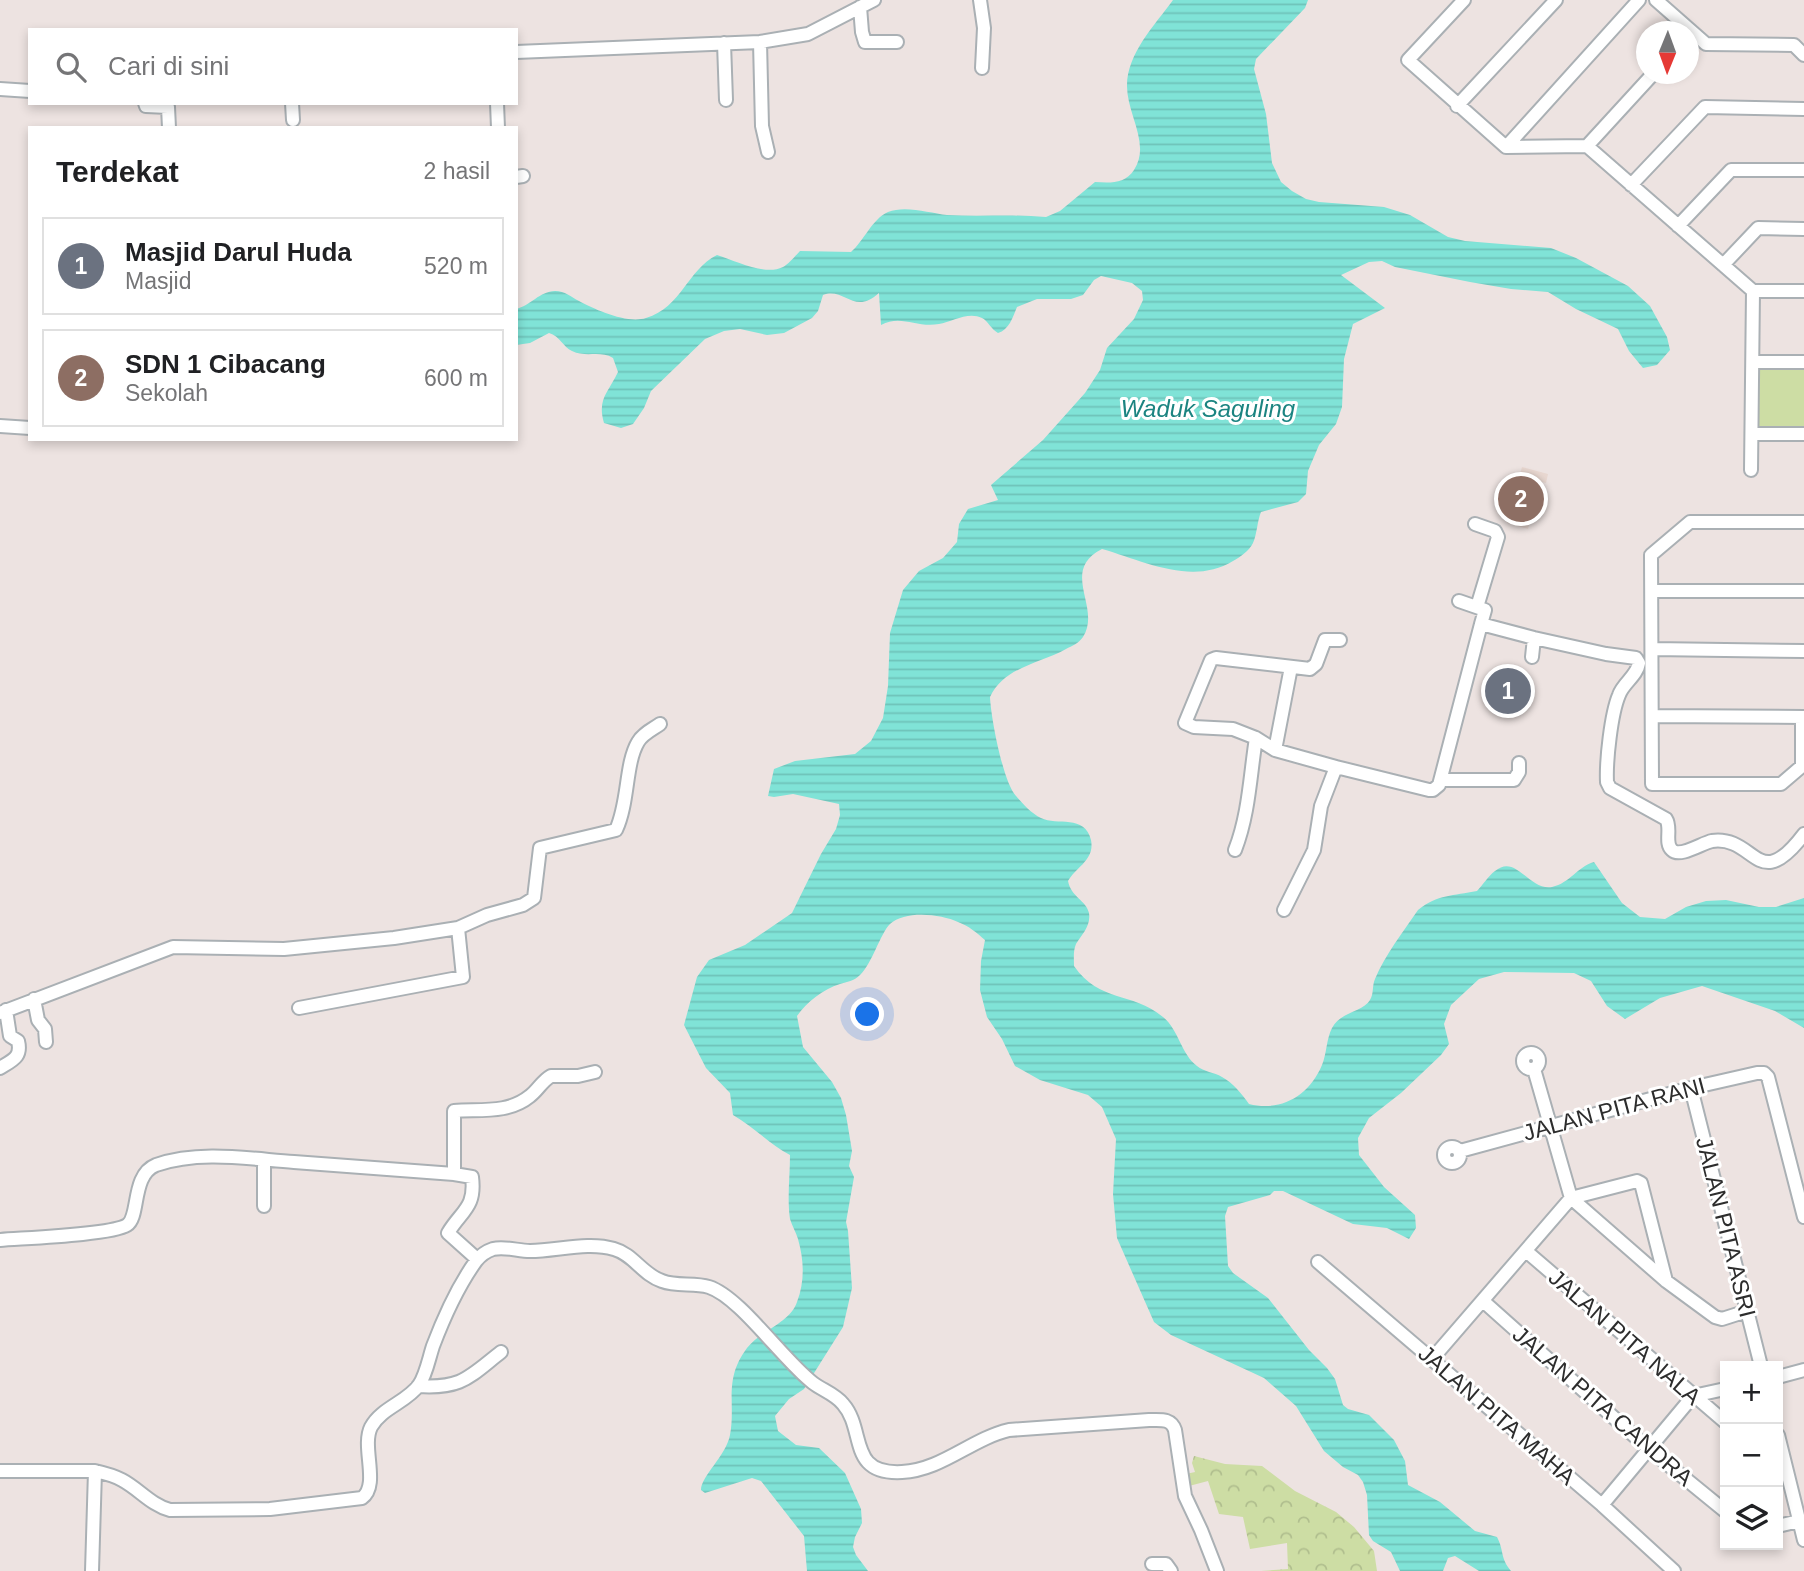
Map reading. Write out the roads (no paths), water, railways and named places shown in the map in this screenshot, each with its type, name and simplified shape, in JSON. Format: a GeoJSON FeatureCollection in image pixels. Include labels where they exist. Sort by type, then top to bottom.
{"type":"FeatureCollection","features":[{"type":"Feature","properties":{"kind":"street"},"geometry":{"type":"LineString","coordinates":[[518,52],[760,42],[808,34],[874,0]]}},
{"type":"Feature","properties":{"kind":"street"},"geometry":{"type":"LineString","coordinates":[[980,0],[984,28],[982,68]]}},
{"type":"Feature","properties":{"kind":"street"},"geometry":{"type":"LineString","coordinates":[[1464,0],[1408,60],[1457,106],[1506,147],[1587,146],[1754,291],[1804,291]]}},
{"type":"Feature","properties":{"kind":"street"},"geometry":{"type":"LineString","coordinates":[[1457,106],[1556,0]]}},
{"type":"Feature","properties":{"kind":"street"},"geometry":{"type":"LineString","coordinates":[[1506,147],[1639,0]]}},
{"type":"Feature","properties":{"kind":"street"},"geometry":{"type":"LineString","coordinates":[[1656,0],[1678,21]]}},
{"type":"Feature","properties":{"kind":"street"},"geometry":{"type":"LineString","coordinates":[[860,7],[865,42],[897,42]]}},
{"type":"Feature","properties":{"kind":"street"},"geometry":{"type":"LineString","coordinates":[[1699,39],[1706,44],[1794,45],[1804,55]]}},
{"type":"Feature","properties":{"kind":"street"},"geometry":{"type":"LineString","coordinates":[[760,42],[762,126],[768,152]]}},
{"type":"Feature","properties":{"kind":"street"},"geometry":{"type":"LineString","coordinates":[[724,43],[726,100]]}},
{"type":"Feature","properties":{"kind":"street"},"geometry":{"type":"LineString","coordinates":[[1587,146],[1644,84]]}},
{"type":"Feature","properties":{"kind":"street"},"geometry":{"type":"LineString","coordinates":[[0,89],[28,90]]}},
{"type":"Feature","properties":{"kind":"street"},"geometry":{"type":"LineString","coordinates":[[146,105],[168,107],[169,126]]}},
{"type":"Feature","properties":{"kind":"street"},"geometry":{"type":"LineString","coordinates":[[292,105],[293,120]]}},
{"type":"Feature","properties":{"kind":"street"},"geometry":{"type":"LineString","coordinates":[[497,105],[498,126]]}},
{"type":"Feature","properties":{"kind":"street"},"geometry":{"type":"LineString","coordinates":[[1631,185],[1705,107],[1804,109]]}},
{"type":"Feature","properties":{"kind":"street"},"geometry":{"type":"LineString","coordinates":[[1678,226],[1731,170],[1804,170]]}},
{"type":"Feature","properties":{"kind":"street"},"geometry":{"type":"LineString","coordinates":[[1724,265],[1758,229],[1804,229]]}},
{"type":"Feature","properties":{"kind":"street"},"geometry":{"type":"LineString","coordinates":[[1751,470],[1754,291]]}},
{"type":"Feature","properties":{"kind":"street"},"geometry":{"type":"LineString","coordinates":[[1754,362],[1804,362]]}},
{"type":"Feature","properties":{"kind":"street"},"geometry":{"type":"LineString","coordinates":[[0,426],[28,428]]}},
{"type":"Feature","properties":{"kind":"street"},"geometry":{"type":"LineString","coordinates":[[1753,434],[1804,434]]}},
{"type":"Feature","properties":{"kind":"street"},"geometry":{"type":"LineString","coordinates":[[1651,716],[1803,717],[1802,766],[1781,784],[1652,784],[1651,716],[1653,591],[1651,555],[1689,522],[1804,522]]}},
{"type":"Feature","properties":{"kind":"street"},"geometry":{"type":"LineString","coordinates":[[1475,524],[1495,531],[1498,537],[1477,607]]}},
{"type":"Feature","properties":{"kind":"street"},"geometry":{"type":"LineString","coordinates":[[1653,591],[1804,591]]}},
{"type":"Feature","properties":{"kind":"street"},"geometry":{"type":"LineString","coordinates":[[1340,640],[1325,640],[1313,667],[1216,658],[1209,663],[1185,723],[1194,727],[1233,729],[1256,738],[1275,750],[1429,790],[1436,789],[1441,780],[1485,611],[1459,601]]}},
{"type":"Feature","properties":{"kind":"street"},"geometry":{"type":"LineString","coordinates":[[1481,624],[1534,639],[1638,660],[1638,669],[1619,695],[1610,741],[1607,782],[1610,788],[1666,819],[1670,826],[1669,845],[1673,851],[1678,853],[1708,842],[1727,841],[1758,861],[1776,862],[1782,859],[1804,834]]}},
{"type":"Feature","properties":{"kind":"street"},"geometry":{"type":"LineString","coordinates":[[1532,657],[1534,639]]}},
{"type":"Feature","properties":{"kind":"street"},"geometry":{"type":"LineString","coordinates":[[1652,649],[1804,651]]}},
{"type":"Feature","properties":{"kind":"street"},"geometry":{"type":"LineString","coordinates":[[1275,750],[1291,667]]}},
{"type":"Feature","properties":{"kind":"street"},"geometry":{"type":"LineString","coordinates":[[0,1068],[16,1059],[20,1052],[18,1041],[11,1038],[3,1012],[173,947],[284,950],[394,938],[458,929],[487,915],[523,905],[534,898],[540,848],[616,830],[626,802],[633,755],[639,739],[660,724]]}},
{"type":"Feature","properties":{"kind":"street"},"geometry":{"type":"LineString","coordinates":[[1235,850],[1250,796],[1256,738]]}},
{"type":"Feature","properties":{"kind":"street"},"geometry":{"type":"LineString","coordinates":[[1441,780],[1514,780],[1519,772],[1519,763]]}},
{"type":"Feature","properties":{"kind":"street"},"geometry":{"type":"LineString","coordinates":[[1284,910],[1314,850],[1321,806],[1336,767]]}},
{"type":"Feature","properties":{"kind":"street"},"geometry":{"type":"LineString","coordinates":[[299,1008],[463,977],[458,929]]}},
{"type":"Feature","properties":{"kind":"street"},"geometry":{"type":"LineString","coordinates":[[34,999],[38,1020],[45,1030],[46,1042]]}},
{"type":"Feature","properties":{"kind":"street"},"geometry":{"type":"LineString","coordinates":[[1534,1069],[1571,1198],[1666,1281],[1718,1318],[1747,1311]]}},
{"type":"Feature","properties":{"kind":"street"},"geometry":{"type":"LineString","coordinates":[[454,1174],[454,1111],[479,1112],[517,1105],[532,1095],[551,1076],[578,1076],[595,1072]]}},
{"type":"Feature","properties":{"kind":"street","name":"JALAN PITA RANI"},"geometry":{"type":"LineString","coordinates":[[1460,1152],[1691,1088],[1763,1073],[1768,1077],[1804,1217]]}},
{"type":"Feature","properties":{"kind":"street","name":"JALAN PITA ASRI"},"geometry":{"type":"LineString","coordinates":[[1691,1088],[1760,1361]]}},
{"type":"Feature","properties":{"kind":"street"},"geometry":{"type":"LineString","coordinates":[[0,1240],[100,1231],[127,1225],[131,1221],[139,1185],[151,1168],[160,1164],[212,1156],[472,1177],[466,1211],[448,1231],[448,1235],[477,1259]]}},
{"type":"Feature","properties":{"kind":"street"},"geometry":{"type":"LineString","coordinates":[[264,1160],[264,1206]]}},
{"type":"Feature","properties":{"kind":"street"},"geometry":{"type":"LineString","coordinates":[[1432,1359],[1571,1198],[1637,1181],[1641,1183],[1666,1281]]}},
{"type":"Feature","properties":{"kind":"street"},"geometry":{"type":"LineString","coordinates":[[0,1471],[95,1471],[123,1480],[156,1504],[170,1510],[270,1509],[355,1500],[366,1495],[370,1485],[368,1438],[371,1428],[418,1386],[443,1320],[477,1259],[491,1249],[528,1251],[602,1247],[624,1253],[662,1281],[708,1286],[727,1296],[812,1383],[843,1403],[866,1461],[877,1468],[901,1472],[930,1467],[994,1434],[1009,1430],[1168,1421],[1173,1424],[1175,1430],[1185,1496],[1217,1571]]}},
{"type":"Feature","properties":{"kind":"street","name":"JALAN PITA NALA"},"geometry":{"type":"LineString","coordinates":[[1526,1251],[1720,1418]]}},
{"type":"Feature","properties":{"kind":"street","name":"JALAN PITA MAHA"},"geometry":{"type":"LineString","coordinates":[[1318,1262],[1602,1505],[1674,1571]]}},
{"type":"Feature","properties":{"kind":"street","name":"JALAN PITA CANDRA"},"geometry":{"type":"LineString","coordinates":[[1483,1301],[1649,1449],[1720,1507]]}},
{"type":"Feature","properties":{"kind":"street"},"geometry":{"type":"LineString","coordinates":[[418,1386],[442,1387],[464,1381],[501,1352]]}},
{"type":"Feature","properties":{"kind":"street"},"geometry":{"type":"LineString","coordinates":[[1783,1376],[1804,1370]]}},
{"type":"Feature","properties":{"kind":"street"},"geometry":{"type":"LineString","coordinates":[[1602,1505],[1693,1396],[1720,1390]]}},
{"type":"Feature","properties":{"kind":"street"},"geometry":{"type":"LineString","coordinates":[[1783,1470],[1804,1540]]}},
{"type":"Feature","properties":{"kind":"street"},"geometry":{"type":"LineString","coordinates":[[92,1571],[95,1471]]}},
{"type":"Feature","properties":{"kind":"street"},"geometry":{"type":"LineString","coordinates":[[1783,1524],[1799,1521]]}},
{"type":"Feature","properties":{"kind":"street"},"geometry":{"type":"LineString","coordinates":[[1152,1564],[1166,1564],[1171,1571]]}},
{"type":"Feature","properties":{"kind":"water","name":"Waduk Saguling"},"geometry":{"type":"Polygon","coordinates":[[[1173,0],[1308,0],[1305,8],[1256,59],[1254,69],[1266,114],[1272,163],[1281,182],[1306,199],[1384,207],[1410,215],[1448,237],[1465,241],[1551,248],[1576,258],[1628,286],[1650,306],[1667,337],[1670,350],[1657,365],[1643,368],[1629,351],[1618,329],[1548,292],[1470,282],[1395,267],[1382,261],[1369,262],[1341,275],[1385,308],[1353,324],[1344,359],[1342,407],[1336,424],[1319,445],[1308,471],[1306,494],[1298,502],[1261,512],[1249,549],[1217,568],[1201,571],[1168,569],[1102,549],[1090,558],[1084,568],[1082,579],[1088,626],[1083,637],[1071,647],[1013,673],[996,687],[990,697],[995,734],[1011,789],[1041,818],[1077,824],[1088,832],[1091,840],[1088,858],[1068,881],[1072,891],[1089,913],[1087,926],[1075,947],[1074,966],[1094,986],[1139,1003],[1163,1017],[1173,1028],[1192,1061],[1200,1068],[1230,1082],[1249,1104],[1272,1106],[1293,1099],[1310,1085],[1322,1065],[1332,1028],[1340,1019],[1370,1000],[1374,981],[1384,961],[1418,910],[1439,898],[1477,891],[1492,873],[1503,867],[1510,866],[1536,884],[1552,887],[1594,862],[1622,903],[1640,917],[1665,919],[1686,907],[1706,901],[1726,900],[1759,907],[1776,907],[1804,898],[1804,1028],[1775,1011],[1702,986],[1660,998],[1625,1019],[1607,1006],[1591,981],[1574,973],[1504,972],[1479,979],[1451,1005],[1444,1024],[1449,1044],[1441,1055],[1401,1093],[1369,1118],[1358,1138],[1359,1155],[1384,1187],[1415,1215],[1416,1228],[1409,1239],[1387,1228],[1353,1224],[1283,1191],[1274,1191],[1270,1195],[1228,1207],[1225,1216],[1228,1266],[1233,1273],[1268,1298],[1309,1350],[1327,1368],[1335,1379],[1343,1405],[1369,1415],[1394,1440],[1405,1461],[1408,1485],[1440,1502],[1475,1531],[1497,1537],[1505,1562],[1511,1571],[1479,1571],[1455,1556],[1448,1558],[1443,1571],[1400,1571],[1391,1552],[1373,1541],[1369,1535],[1367,1495],[1363,1482],[1358,1475],[1343,1467],[1324,1451],[1296,1406],[1264,1378],[1171,1335],[1154,1322],[1117,1238],[1113,1194],[1116,1139],[1102,1107],[1088,1095],[1040,1080],[1015,1066],[1002,1039],[987,1017],[980,990],[985,940],[951,919],[923,915],[905,917],[890,924],[860,975],[822,993],[797,1016],[803,1047],[832,1082],[846,1115],[852,1151],[849,1166],[854,1177],[846,1222],[852,1288],[843,1327],[804,1389],[789,1399],[775,1416],[778,1431],[796,1445],[819,1448],[845,1473],[861,1509],[862,1523],[853,1547],[868,1571],[807,1571],[804,1536],[761,1481],[752,1478],[705,1493],[701,1490],[705,1478],[728,1443],[733,1381],[740,1360],[753,1342],[782,1321],[793,1309],[800,1294],[803,1270],[800,1247],[789,1211],[790,1155],[733,1115],[730,1093],[706,1068],[684,1025],[697,977],[709,960],[745,945],[792,913],[836,829],[840,815],[839,804],[793,794],[768,796],[774,769],[795,761],[855,754],[871,741],[883,718],[888,686],[890,633],[903,590],[919,571],[943,558],[957,542],[959,524],[968,509],[998,500],[991,485],[1043,440],[1085,393],[1100,370],[1107,348],[1134,319],[1143,300],[1142,291],[1132,283],[1101,276],[1094,280],[1083,295],[1071,299],[1037,299],[1017,307],[1008,326],[998,333],[977,316],[931,325],[895,321],[881,325],[879,293],[863,302],[838,295],[823,295],[818,311],[812,318],[784,333],[767,335],[740,329],[724,331],[705,339],[651,391],[633,424],[621,428],[604,423],[602,415],[605,396],[618,372],[613,358],[572,351],[549,333],[530,343],[518,345],[518,308],[545,293],[555,291],[612,315],[630,319],[646,318],[668,306],[698,270],[717,255],[750,267],[768,270],[783,267],[800,251],[851,252],[882,215],[895,210],[910,209],[947,215],[1046,217],[1060,211],[1095,182],[1112,182],[1126,178],[1139,160],[1139,140],[1127,86],[1132,62],[1143,40],[1173,0]]]}},
{"type":"Feature","properties":{"kind":"place","name":"SDN 1 Cibacang"},"geometry":{"type":"Point","coordinates":[1521,499]}},
{"type":"Feature","properties":{"kind":"place","name":"Masjid Darul Huda"},"geometry":{"type":"Point","coordinates":[1508,691]}}]}
